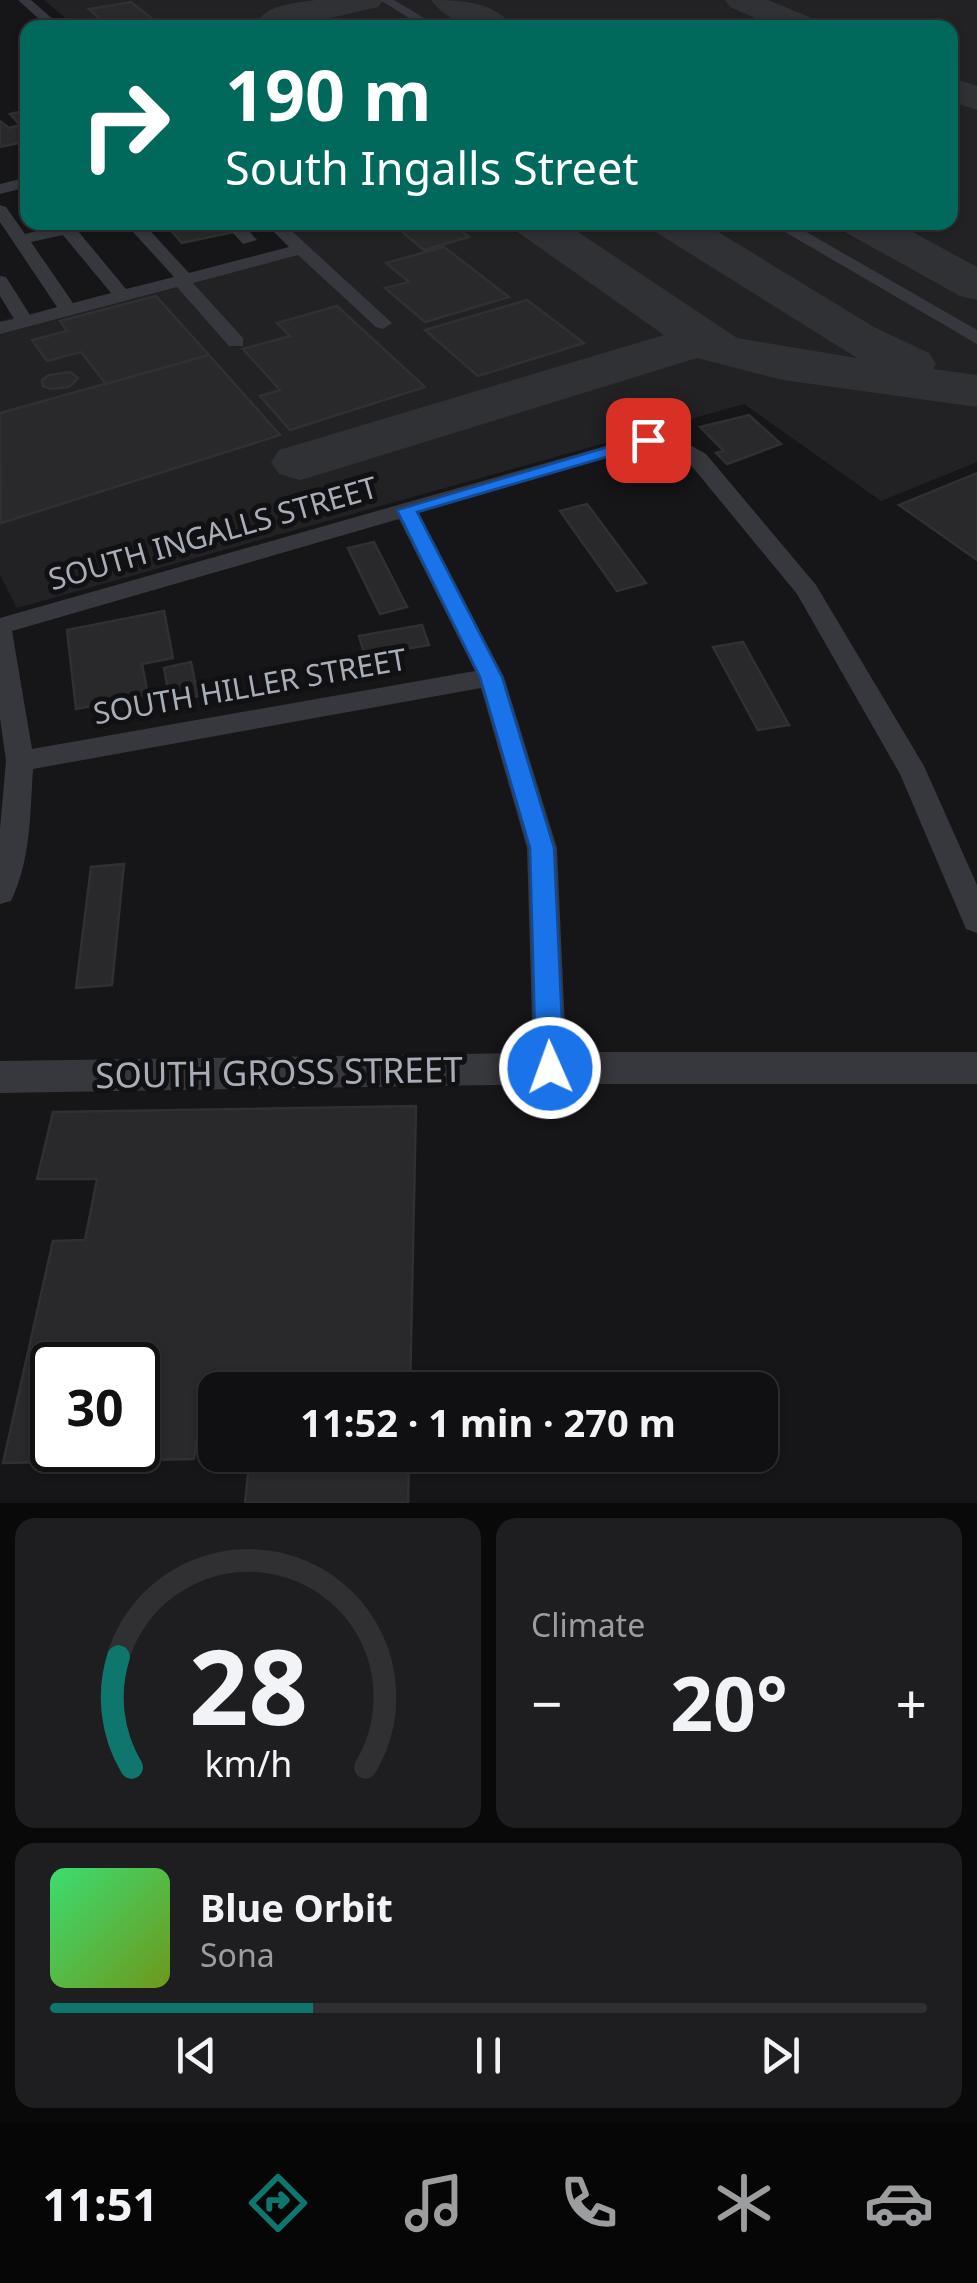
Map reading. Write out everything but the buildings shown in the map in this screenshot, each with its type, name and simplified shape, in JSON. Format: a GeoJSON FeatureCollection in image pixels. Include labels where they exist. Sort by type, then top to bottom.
{"type":"FeatureCollection","features":[{"type":"Feature","properties":{"kind":"street"},"geometry":{"type":"LineString","coordinates":[[24,0],[48,20]]}},
{"type":"Feature","properties":{"kind":"street"},"geometry":{"type":"LineString","coordinates":[[386,0],[420,20]]}},
{"type":"Feature","properties":{"kind":"street"},"geometry":{"type":"LineString","coordinates":[[0,210],[69,311]]}},
{"type":"Feature","properties":{"kind":"street"},"geometry":{"type":"LineString","coordinates":[[20,240],[63,230]]}},
{"type":"Feature","properties":{"kind":"street"},"geometry":{"type":"LineString","coordinates":[[68,230],[124,296]]}},
{"type":"Feature","properties":{"kind":"street"},"geometry":{"type":"LineString","coordinates":[[139,230],[236,342]]}},
{"type":"Feature","properties":{"kind":"street"},"geometry":{"type":"LineString","coordinates":[[240,230],[249,240]]}},
{"type":"Feature","properties":{"kind":"street"},"geometry":{"type":"LineString","coordinates":[[280,230],[384,323]]}},
{"type":"Feature","properties":{"kind":"street"},"geometry":{"type":"LineString","coordinates":[[790,230],[977,338]]}},
{"type":"Feature","properties":{"kind":"street"},"geometry":{"type":"LineString","coordinates":[[0,328],[300,249]]}},
{"type":"Feature","properties":{"kind":"street"},"geometry":{"type":"LineString","coordinates":[[0,280],[25,322]]}},
{"type":"Feature","properties":{"kind":"street","name":"SOUTH INGALLS STREET"},"geometry":{"type":"LineString","coordinates":[[0,629],[648,440],[674,444],[698,459],[808,590],[914,772],[977,920]]}},
{"type":"Feature","properties":{"kind":"street"},"geometry":{"type":"LineString","coordinates":[[406,510],[491,677],[542,848],[550,1068]]}},
{"type":"Feature","properties":{"kind":"street"},"geometry":{"type":"LineString","coordinates":[[0,629],[20,761],[13,848],[0,892]]}},
{"type":"Feature","properties":{"kind":"street","name":"SOUTH HILLER STREET"},"geometry":{"type":"LineString","coordinates":[[20,761],[491,677]]}},
{"type":"Feature","properties":{"kind":"street","name":"SOUTH GROSS STREET"},"geometry":{"type":"LineString","coordinates":[[0,1077],[550,1068],[977,1068]]}},
{"type":"Feature","properties":{"kind":"shaded area"},"geometry":{"type":"Polygon","coordinates":[[[44,0],[977,0],[977,462],[881,501],[744,404],[17,608],[0,575],[0,321],[299,249],[284,230],[958,230],[958,20],[68,20],[44,0]]]}},
{"type":"Feature","properties":{"kind":"taxiway"},"geometry":{"type":"LineString","coordinates":[[275,20],[367,0]]}},
{"type":"Feature","properties":{"kind":"taxiway"},"geometry":{"type":"LineString","coordinates":[[447,0],[483,20]]}},
{"type":"Feature","properties":{"kind":"taxiway"},"geometry":{"type":"LineString","coordinates":[[741,0],[788,20]]}},
{"type":"Feature","properties":{"kind":"taxiway"},"geometry":{"type":"LineString","coordinates":[[958,91],[977,99]]}},
{"type":"Feature","properties":{"kind":"taxiway"},"geometry":{"type":"LineString","coordinates":[[544,230],[720,350],[783,364],[977,391]]}},
{"type":"Feature","properties":{"kind":"taxiway"},"geometry":{"type":"LineString","coordinates":[[683,230],[856,338],[910,364]]}},
{"type":"Feature","properties":{"kind":"taxiway"},"geometry":{"type":"LineString","coordinates":[[874,230],[977,286]]}},
{"type":"Feature","properties":{"kind":"taxiway"},"geometry":{"type":"LineString","coordinates":[[300,462],[701,340]]}},
{"type":"Feature","properties":{"kind":"route"},"geometry":{"type":"LineString","coordinates":[[550,1068],[542,848],[491,677],[406,510],[648,440]]}}]}
